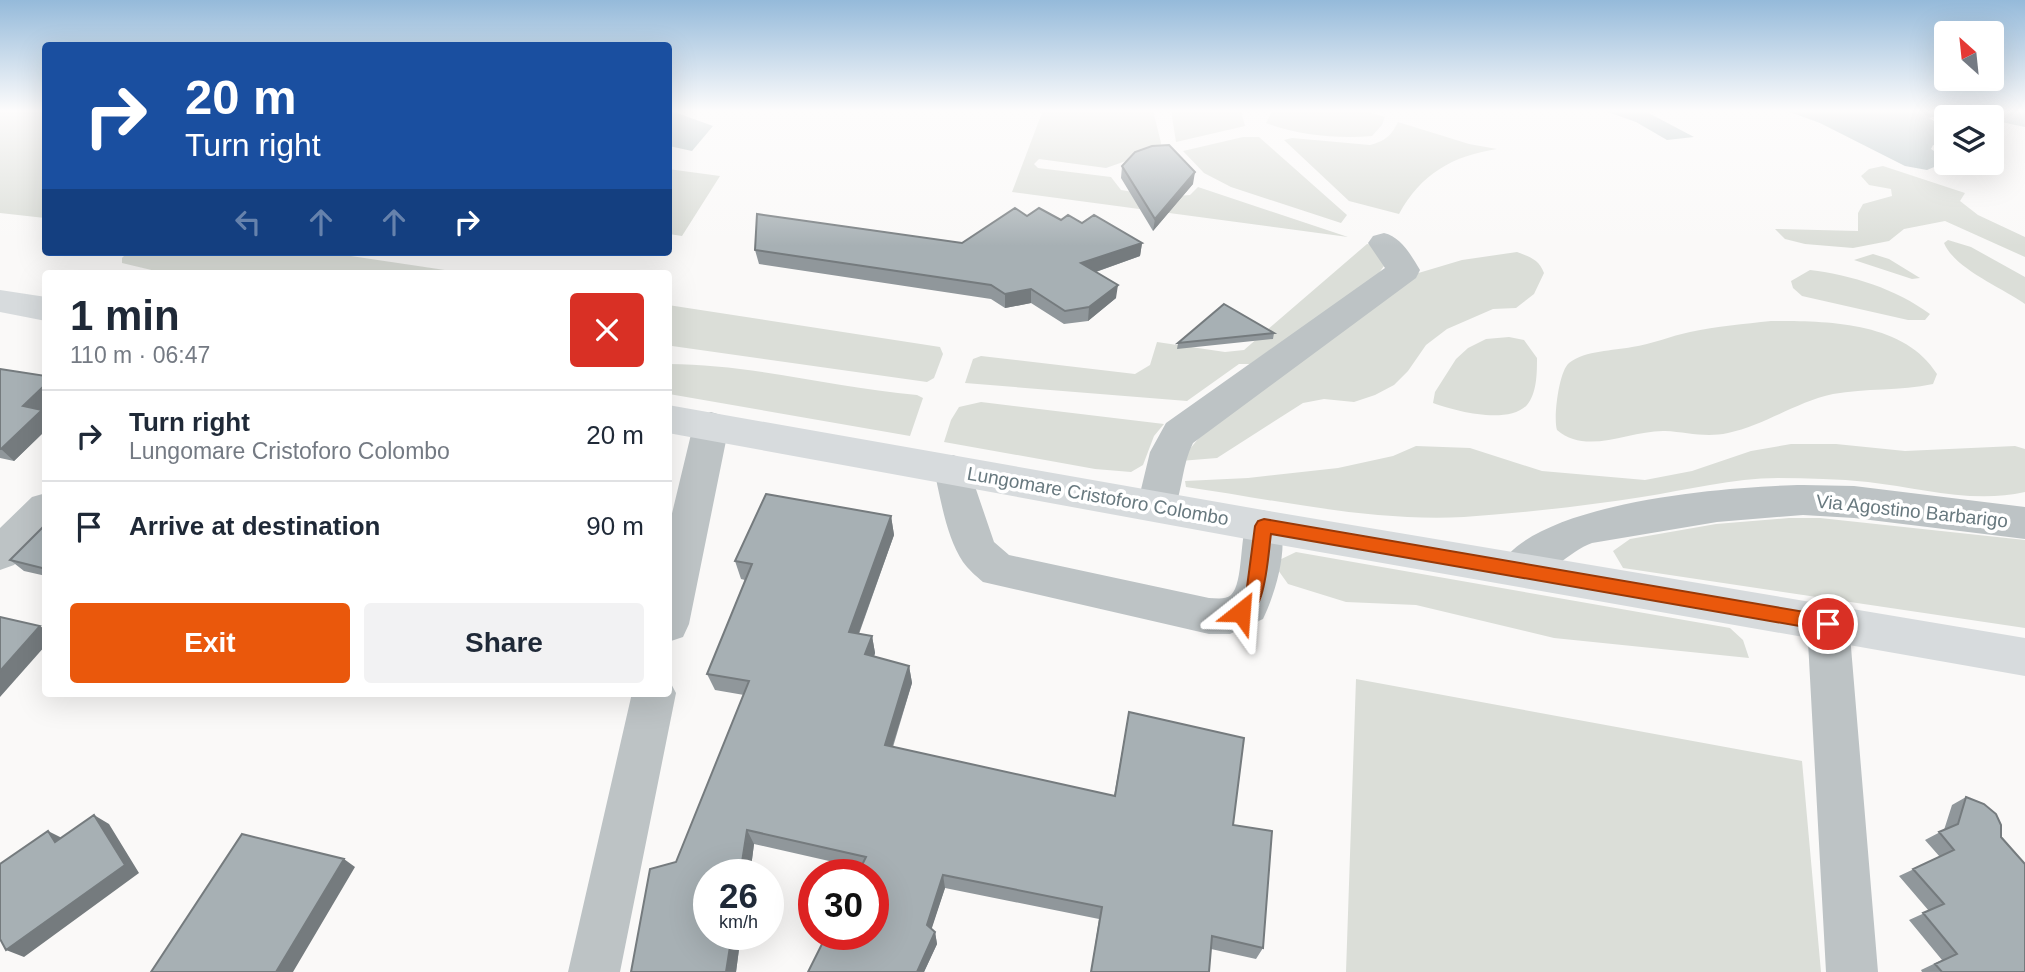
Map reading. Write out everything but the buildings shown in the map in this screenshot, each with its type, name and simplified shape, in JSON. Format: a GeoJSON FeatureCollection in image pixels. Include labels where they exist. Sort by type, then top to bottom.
{"type":"FeatureCollection","features":[{"type":"Feature","properties":{"kind":"main road"},"geometry":{"type":"LineString","coordinates":[[0,301],[42,308]]}},
{"type":"Feature","properties":{"kind":"main road","name":"Lungomare Cristoforo Colombo"},"geometry":{"type":"LineString","coordinates":[[672,420],[1264,526],[2025,657]]}},
{"type":"Feature","properties":{"kind":"street"},"geometry":{"type":"LineString","coordinates":[[1157,506],[1169,452],[1179,433],[1404,270],[1384,243]]}},
{"type":"Feature","properties":{"kind":"street"},"geometry":{"type":"LineString","coordinates":[[672,606],[711,426]]}},
{"type":"Feature","properties":{"kind":"street"},"geometry":{"type":"LineString","coordinates":[[953,470],[966,520],[978,552],[998,570],[1186,612],[1230,616],[1248,606],[1257,583],[1264,526]]}},
{"type":"Feature","properties":{"kind":"street","name":"Via Agostino Barbarigo"},"geometry":{"type":"LineString","coordinates":[[1518,569],[1568,536],[1592,527],[1762,501],[1854,502],[2025,523]]}},
{"type":"Feature","properties":{"kind":"street"},"geometry":{"type":"LineString","coordinates":[[0,553],[42,512]]}},
{"type":"Feature","properties":{"kind":"street"},"geometry":{"type":"LineString","coordinates":[[1828,624],[1852,972]]}},
{"type":"Feature","properties":{"kind":"street"},"geometry":{"type":"LineString","coordinates":[[594,972],[653,697]]}},
{"type":"Feature","properties":{"kind":"shaded area"},"geometry":{"type":"Polygon","coordinates":[[[0,155],[42,155],[42,218],[0,213],[0,155]]]}},
{"type":"Feature","properties":{"kind":"shaded area"},"geometry":{"type":"Polygon","coordinates":[[[1026,155],[1142,155],[1106,168],[1039,159],[1034,164],[1038,168],[1111,177],[1121,190],[1164,197],[1190,195],[1198,187],[1348,237],[1012,192],[1026,155]]]}},
{"type":"Feature","properties":{"kind":"shaded area"},"geometry":{"type":"Polygon","coordinates":[[[1187,155],[1280,155],[1347,215],[1341,223],[1231,187],[1204,173],[1187,155]]]}},
{"type":"Feature","properties":{"kind":"shaded area"},"geometry":{"type":"Polygon","coordinates":[[[1300,155],[1468,155],[1439,169],[1428,178],[1417,188],[1399,214],[1349,201],[1300,155]]]}},
{"type":"Feature","properties":{"kind":"shaded area"},"geometry":{"type":"Polygon","coordinates":[[[1884,155],[1934,155],[1934,167],[1927,170],[1905,166],[1884,155]]]}},
{"type":"Feature","properties":{"kind":"shaded area"},"geometry":{"type":"Polygon","coordinates":[[[1883,166],[1965,193],[1960,201],[1978,215],[2025,237],[2025,257],[1945,221],[1904,229],[1889,241],[1853,248],[1805,244],[1785,239],[1775,229],[1858,231],[1858,213],[1863,204],[1892,196],[1891,189],[1869,185],[1861,176],[1869,169],[1883,166]]]}},
{"type":"Feature","properties":{"kind":"shaded area"},"geometry":{"type":"Polygon","coordinates":[[[672,170],[720,176],[682,236],[672,234],[672,170]]]}},
{"type":"Feature","properties":{"kind":"shaded area"},"geometry":{"type":"Polygon","coordinates":[[[1948,240],[1971,247],[2025,277],[2025,304],[1958,261],[1944,243],[1948,240]]]}},
{"type":"Feature","properties":{"kind":"shaded area"},"geometry":{"type":"Polygon","coordinates":[[[1367,244],[1376,245],[1384,266],[1376,277],[1250,364],[1239,364],[1187,401],[965,383],[973,359],[981,356],[1135,374],[1150,365],[1157,342],[1225,352],[1244,350],[1367,244]]]}},
{"type":"Feature","properties":{"kind":"shaded area"},"geometry":{"type":"Polygon","coordinates":[[[1517,252],[1530,257],[1542,268],[1544,273],[1534,294],[1516,308],[1493,309],[1447,329],[1426,345],[1408,371],[1394,385],[1354,402],[1324,399],[1303,403],[1217,458],[1180,461],[1198,439],[1405,277],[1462,260],[1517,252]]]}},
{"type":"Feature","properties":{"kind":"shaded area"},"geometry":{"type":"Polygon","coordinates":[[[1873,254],[1889,259],[1920,278],[1912,279],[1854,260],[1873,254]]]}},
{"type":"Feature","properties":{"kind":"shaded area"},"geometry":{"type":"Polygon","coordinates":[[[351,256],[445,270],[151,270],[122,263],[122,258],[351,256]]]}},
{"type":"Feature","properties":{"kind":"shaded area"},"geometry":{"type":"Polygon","coordinates":[[[1810,270],[1873,284],[1903,297],[1930,314],[1925,320],[1908,320],[1802,296],[1793,288],[1791,281],[1810,270]]]}},
{"type":"Feature","properties":{"kind":"shaded area"},"geometry":{"type":"Polygon","coordinates":[[[672,306],[940,347],[943,354],[934,378],[927,382],[672,346],[672,306]]]}},
{"type":"Feature","properties":{"kind":"shaded area"},"geometry":{"type":"Polygon","coordinates":[[[1771,321],[1839,324],[1884,334],[1905,343],[1923,357],[1937,374],[1933,384],[1833,394],[1806,402],[1755,425],[1720,434],[1665,431],[1609,440],[1582,441],[1557,430],[1556,416],[1562,375],[1569,363],[1576,359],[1591,353],[1639,346],[1700,330],[1771,321]]]}},
{"type":"Feature","properties":{"kind":"shaded area"},"geometry":{"type":"Polygon","coordinates":[[[1509,337],[1524,340],[1537,358],[1535,389],[1527,405],[1518,411],[1495,415],[1454,410],[1433,403],[1435,392],[1456,359],[1468,348],[1486,339],[1509,337]]]}},
{"type":"Feature","properties":{"kind":"shaded area"},"geometry":{"type":"Polygon","coordinates":[[[672,364],[730,368],[917,395],[923,398],[910,436],[672,395],[672,364]]]}},
{"type":"Feature","properties":{"kind":"shaded area"},"geometry":{"type":"Polygon","coordinates":[[[981,402],[1164,424],[1154,436],[1143,465],[1131,472],[1095,469],[944,442],[951,420],[959,407],[981,402]]]}},
{"type":"Feature","properties":{"kind":"shaded area"},"geometry":{"type":"Polygon","coordinates":[[[1791,444],[1836,444],[1905,451],[2015,446],[2025,449],[2025,492],[1966,496],[1857,481],[1761,479],[1553,509],[1429,518],[1290,504],[1186,487],[1185,481],[1248,478],[1338,468],[1393,456],[1416,446],[1470,448],[1542,471],[1645,480],[1692,471],[1751,451],[1791,444]]]}},
{"type":"Feature","properties":{"kind":"shaded area"},"geometry":{"type":"Polygon","coordinates":[[[1820,518],[2025,540],[2025,628],[1623,568],[1613,551],[1630,539],[1716,524],[1820,518]]]}},
{"type":"Feature","properties":{"kind":"shaded area"},"geometry":{"type":"Polygon","coordinates":[[[1296,552],[1730,628],[1743,640],[1749,658],[1554,638],[1416,605],[1346,602],[1288,584],[1273,563],[1296,552]]]}},
{"type":"Feature","properties":{"kind":"shaded area"},"geometry":{"type":"Polygon","coordinates":[[[1356,679],[1802,761],[1821,972],[1346,972],[1356,679]]]}},
{"type":"Feature","properties":{"kind":"route"},"geometry":{"type":"LineString","coordinates":[[1241,612],[1254,597],[1264,526],[1828,624]]}}]}
